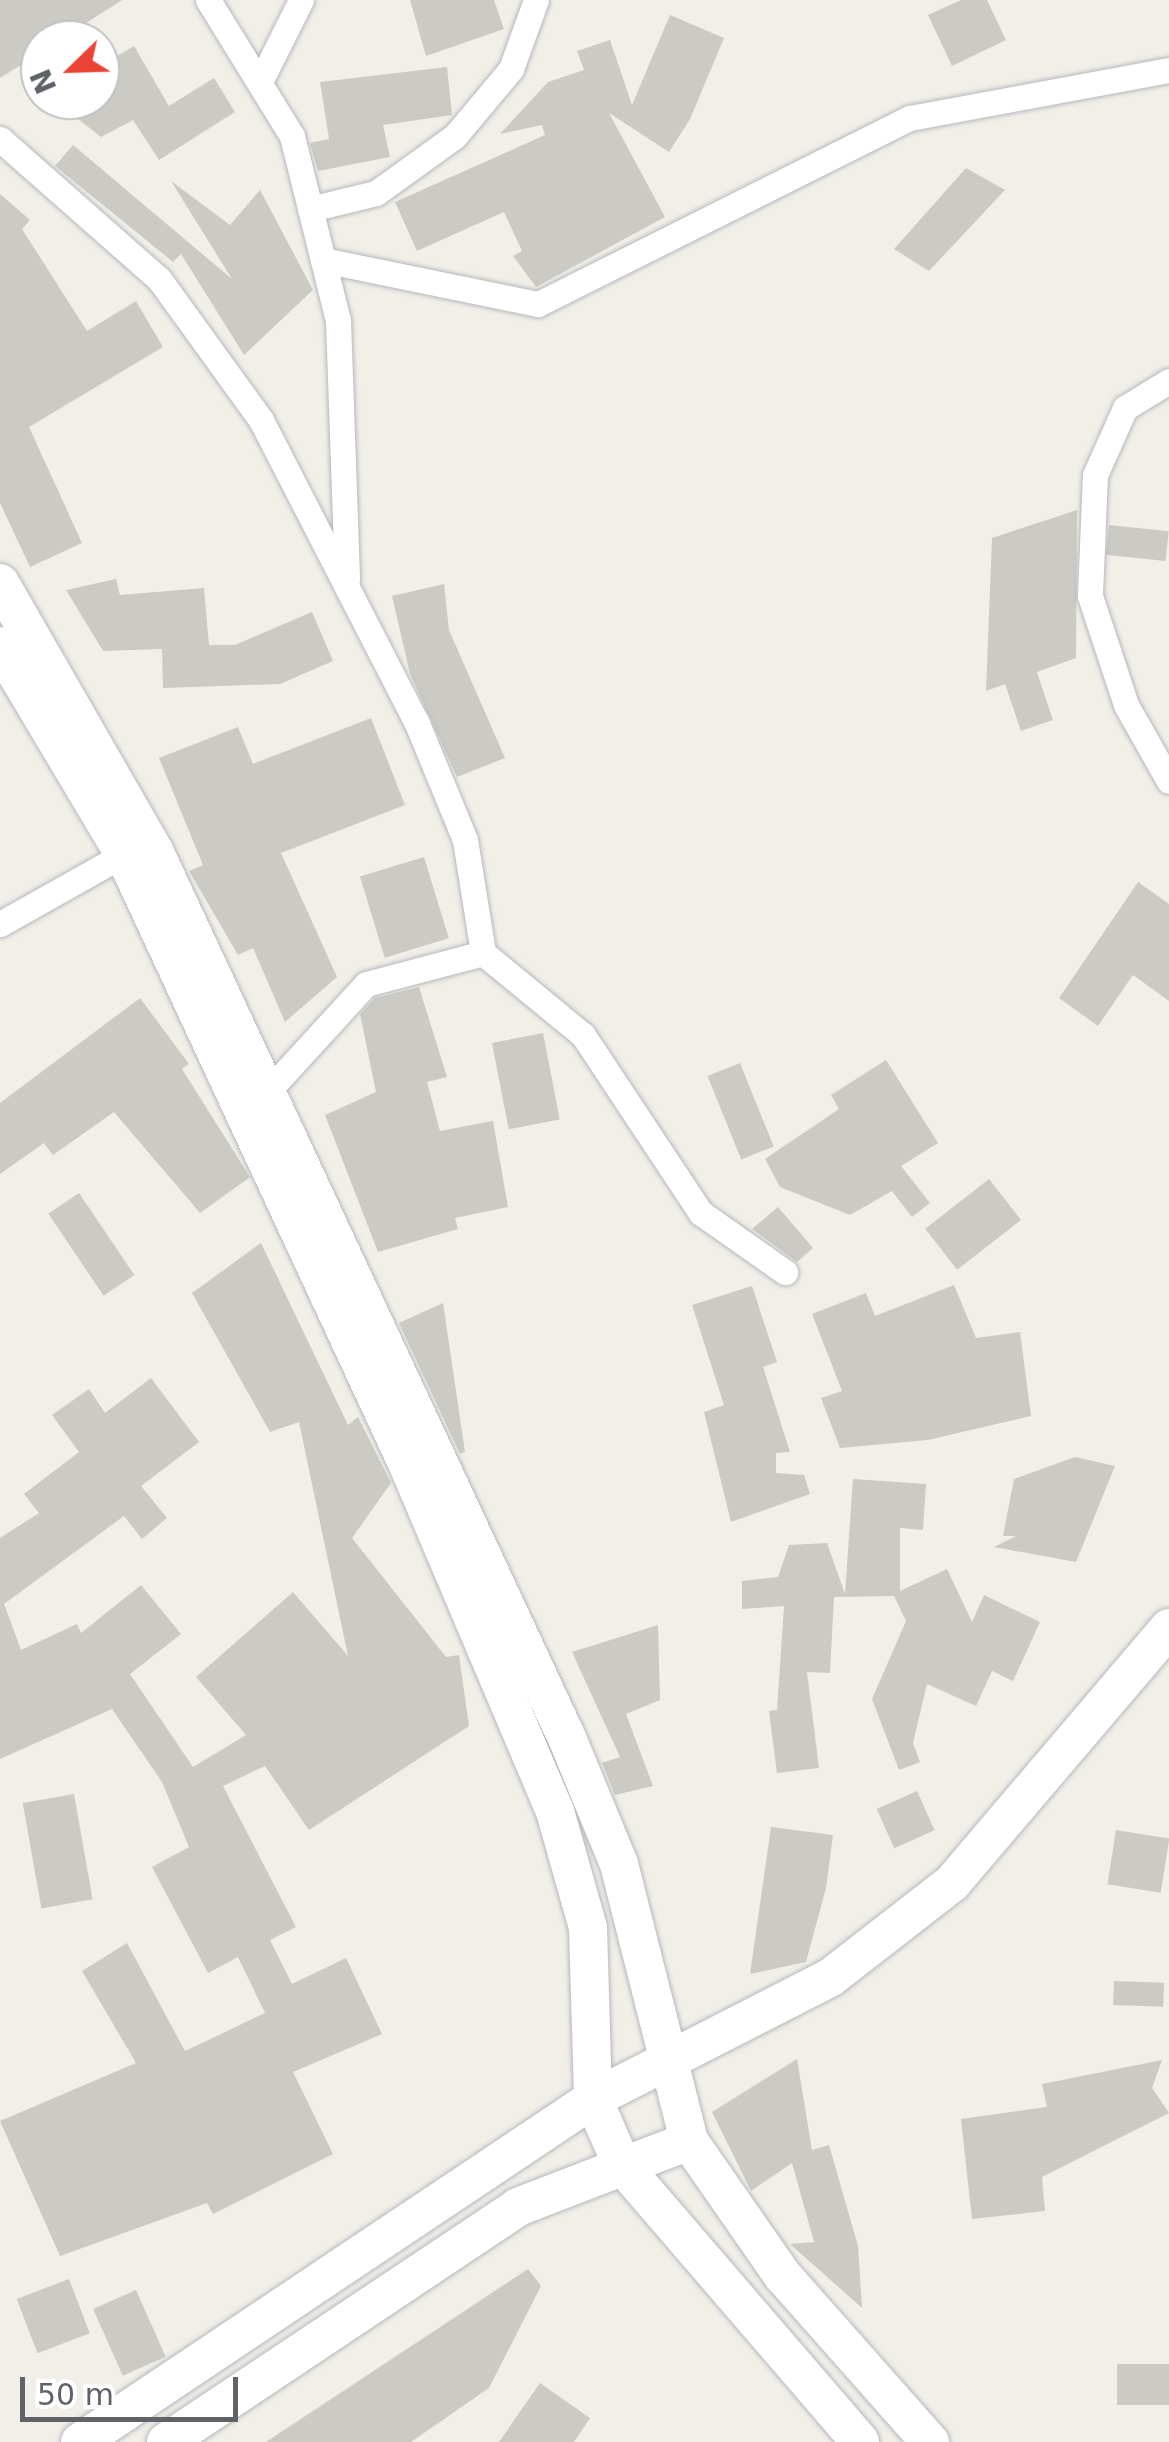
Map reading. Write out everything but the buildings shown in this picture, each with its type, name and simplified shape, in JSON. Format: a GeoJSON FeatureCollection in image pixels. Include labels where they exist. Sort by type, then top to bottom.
{"type":"FeatureCollection","features":[{"type":"Feature","properties":{"kind":"street"},"geometry":{"type":"LineString","coordinates":[[208,0],[292,136],[338,320],[347,590]]}},
{"type":"Feature","properties":{"kind":"street"},"geometry":{"type":"LineString","coordinates":[[260,82],[302,0]]}},
{"type":"Feature","properties":{"kind":"street"},"geometry":{"type":"LineString","coordinates":[[310,209],[376,194],[454,136],[511,69],[536,0]]}},
{"type":"Feature","properties":{"kind":"street"},"geometry":{"type":"LineString","coordinates":[[323,260],[538,304],[910,118],[1169,70]]}},
{"type":"Feature","properties":{"kind":"street"},"geometry":{"type":"LineString","coordinates":[[0,139],[159,279],[261,420],[347,590],[465,840],[483,953],[583,1035],[701,1212],[785,1272]]}},
{"type":"Feature","properties":{"kind":"street"},"geometry":{"type":"LineString","coordinates":[[1169,380],[1125,408],[1095,475],[1090,596],[1126,706],[1169,781]]}},
{"type":"Feature","properties":{"kind":"street"},"geometry":{"type":"LineString","coordinates":[[0,583],[155,853],[555,1811],[588,1928],[592,2099],[622,2164],[860,2442]]}},
{"type":"Feature","properties":{"kind":"street"},"geometry":{"type":"LineString","coordinates":[[0,646],[124,854],[258,1101],[619,1864],[663,2062],[689,2141],[783,2276],[930,2442]]}},
{"type":"Feature","properties":{"kind":"street"},"geometry":{"type":"LineString","coordinates":[[0,924],[124,854]]}},
{"type":"Feature","properties":{"kind":"street"},"geometry":{"type":"LineString","coordinates":[[258,1101],[366,984],[483,953]]}},
{"type":"Feature","properties":{"kind":"street"},"geometry":{"type":"LineString","coordinates":[[80,2442],[592,2099],[831,1977],[952,1884],[1169,1628]]}},
{"type":"Feature","properties":{"kind":"street"},"geometry":{"type":"LineString","coordinates":[[166,2442],[386,2287],[518,2208],[622,2164],[689,2141]]}}]}
